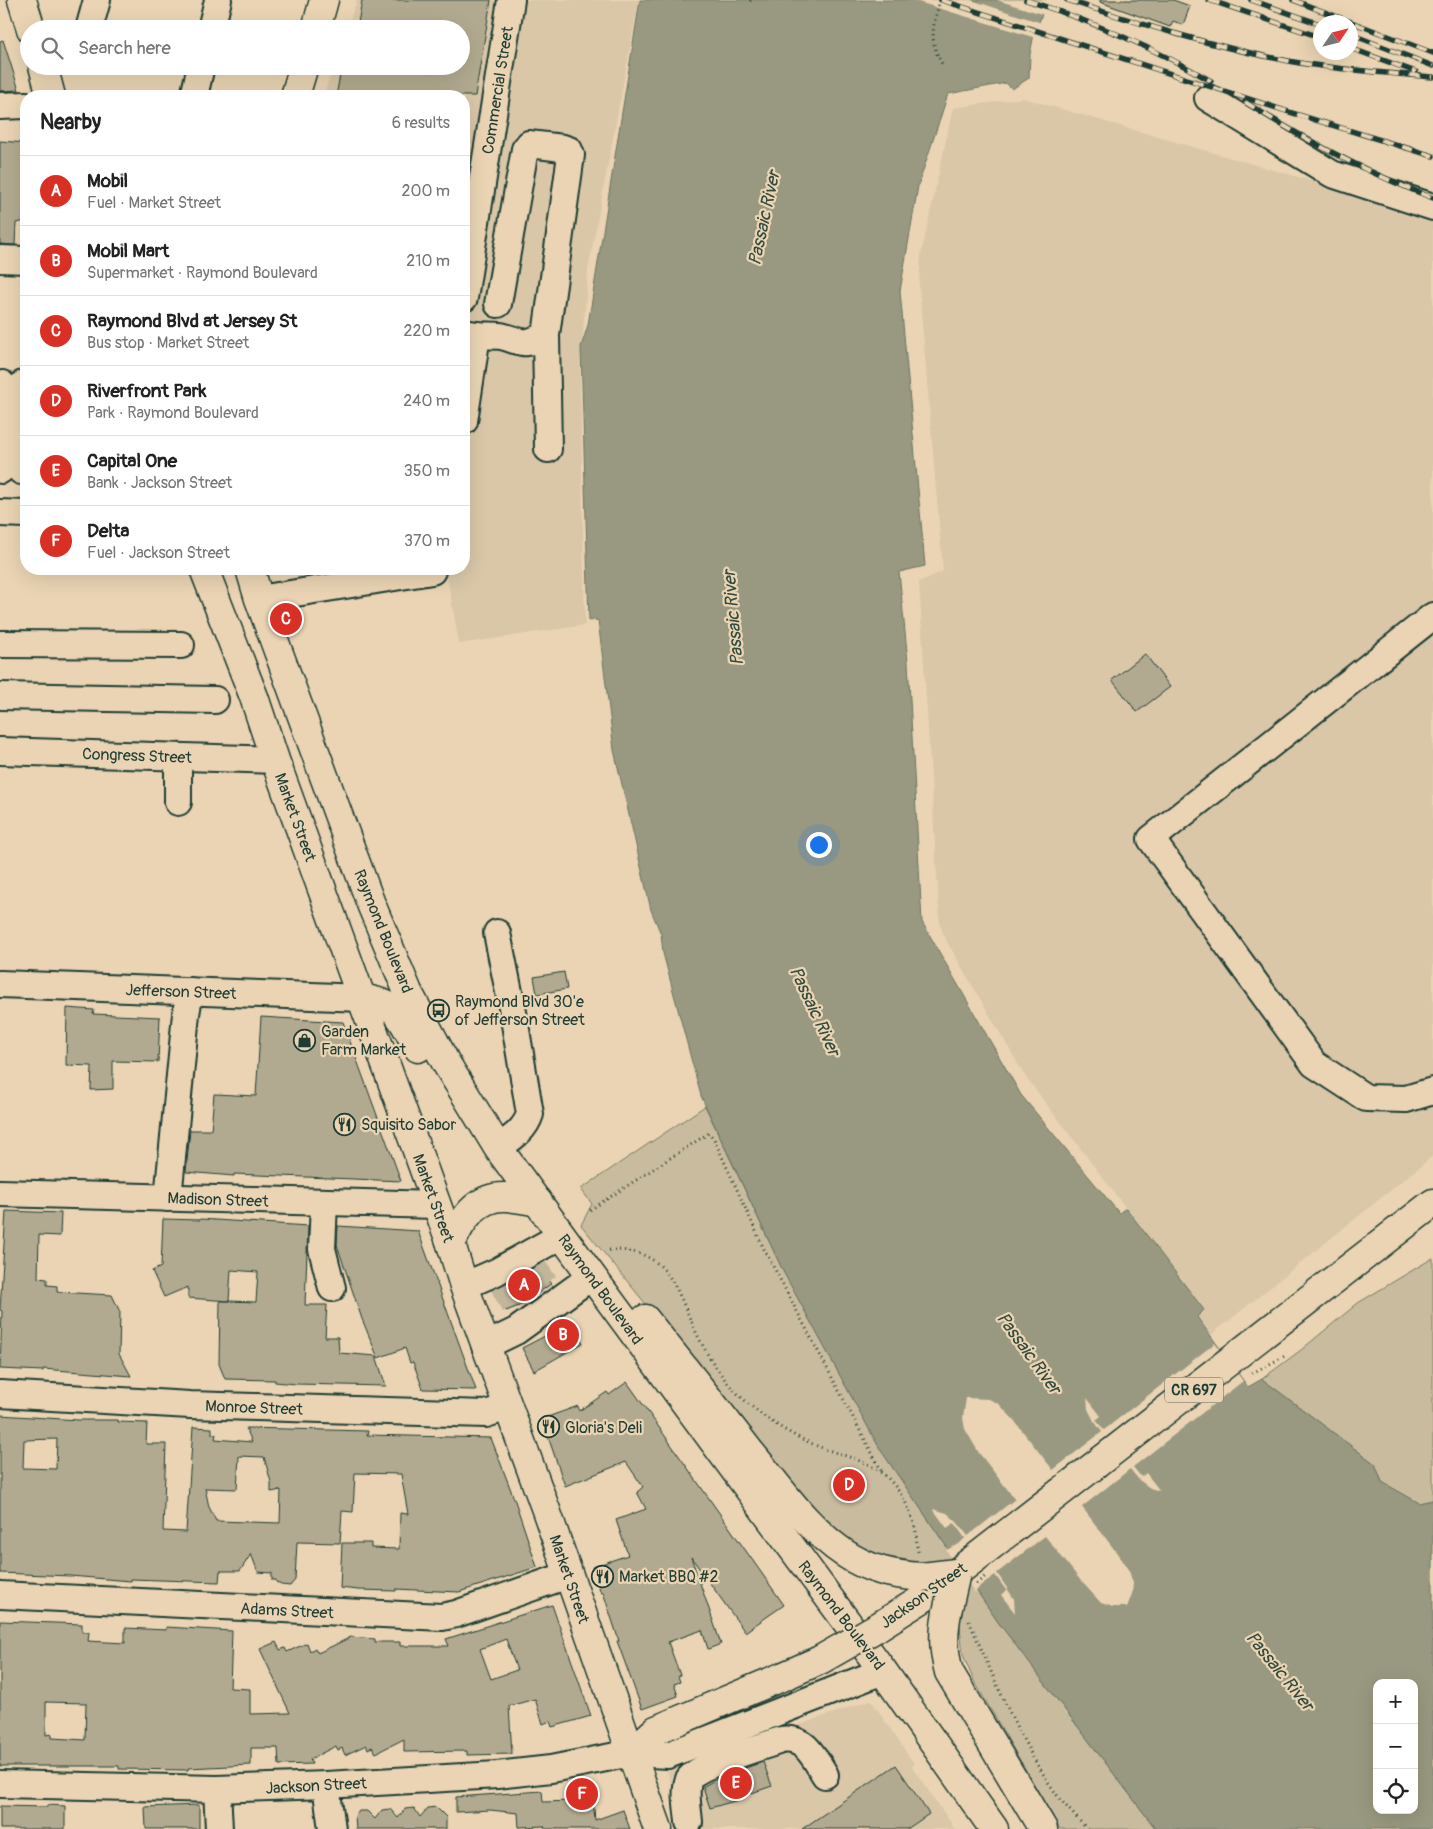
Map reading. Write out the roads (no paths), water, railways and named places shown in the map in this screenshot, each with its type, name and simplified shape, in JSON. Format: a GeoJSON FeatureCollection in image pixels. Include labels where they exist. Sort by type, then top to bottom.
{"type":"FeatureCollection","features":[{"type":"Feature","properties":{"kind":"main road"},"geometry":{"type":"LineString","coordinates":[[22,0],[28,20]]}},
{"type":"Feature","properties":{"kind":"main road"},"geometry":{"type":"LineString","coordinates":[[318,20],[324,0]]}},
{"type":"Feature","properties":{"kind":"main road"},"geometry":{"type":"LineString","coordinates":[[45,75],[49,90]]}},
{"type":"Feature","properties":{"kind":"main road"},"geometry":{"type":"LineString","coordinates":[[297,90],[301,75]]}},
{"type":"Feature","properties":{"kind":"main road","name":"Market Street"},"geometry":{"type":"LineString","coordinates":[[206,575],[254,697],[275,760],[451,1244],[485,1346],[546,1510],[658,1829]]}},
{"type":"Feature","properties":{"kind":"main road"},"geometry":{"type":"LineString","coordinates":[[252,575],[259,599]]}},
{"type":"Feature","properties":{"kind":"main road","name":"Raymond Boulevard"},"geometry":{"type":"LineString","coordinates":[[259,599],[371,904],[408,992],[446,1063],[498,1148],[883,1671],[994,1829]]}},
{"type":"Feature","properties":{"kind":"main road"},"geometry":{"type":"LineString","coordinates":[[362,998],[382,1003],[392,1008],[449,1100],[498,1148]]}},
{"type":"Feature","properties":{"kind":"main road"},"geometry":{"type":"LineString","coordinates":[[451,1244],[458,1227],[473,1208],[488,1199],[505,1197],[538,1202]]}},
{"type":"Feature","properties":{"kind":"main road","name":"Jackson Street"},"geometry":{"type":"LineString","coordinates":[[630,1753],[656,1730],[820,1660],[938,1591],[956,1574],[1433,1204]]}},
{"type":"Feature","properties":{"kind":"main road"},"geometry":{"type":"LineString","coordinates":[[562,1234],[624,1292],[790,1502],[817,1532],[845,1553],[872,1568],[938,1591],[944,1653],[949,1672],[1043,1829]]}},
{"type":"Feature","properties":{"kind":"street"},"geometry":{"type":"LineString","coordinates":[[213,20],[218,0]]}},
{"type":"Feature","properties":{"kind":"street","name":"Commercial Street"},"geometry":{"type":"LineString","coordinates":[[470,260],[511,0]]}},
{"type":"Feature","properties":{"kind":"street"},"geometry":{"type":"LineString","coordinates":[[195,90],[199,75]]}},
{"type":"Feature","properties":{"kind":"street"},"geometry":{"type":"LineString","coordinates":[[1208,98],[1332,174],[1433,207]]}},
{"type":"Feature","properties":{"kind":"street"},"geometry":{"type":"LineString","coordinates":[[0,106],[20,105]]}},
{"type":"Feature","properties":{"kind":"street"},"geometry":{"type":"LineString","coordinates":[[498,304],[525,148],[529,144],[536,144],[569,150],[571,156],[546,335],[548,449]]}},
{"type":"Feature","properties":{"kind":"street"},"geometry":{"type":"LineString","coordinates":[[0,259],[20,260]]}},
{"type":"Feature","properties":{"kind":"street"},"geometry":{"type":"LineString","coordinates":[[470,391],[481,335],[530,328],[546,335]]}},
{"type":"Feature","properties":{"kind":"street"},"geometry":{"type":"LineString","coordinates":[[12,470],[13,384]]}},
{"type":"Feature","properties":{"kind":"street"},"geometry":{"type":"LineString","coordinates":[[0,513],[20,514]]}},
{"type":"Feature","properties":{"kind":"street"},"geometry":{"type":"LineString","coordinates":[[259,599],[407,575]]}},
{"type":"Feature","properties":{"kind":"street"},"geometry":{"type":"LineString","coordinates":[[1433,616],[1151,839],[1314,1064],[1366,1098],[1406,1099],[1433,1091]]}},
{"type":"Feature","properties":{"kind":"street"},"geometry":{"type":"LineString","coordinates":[[0,644],[181,645]]}},
{"type":"Feature","properties":{"kind":"street"},"geometry":{"type":"LineString","coordinates":[[0,696],[215,700]]}},
{"type":"Feature","properties":{"kind":"street","name":"Congress Street"},"geometry":{"type":"LineString","coordinates":[[0,750],[275,760]]}},
{"type":"Feature","properties":{"kind":"street"},"geometry":{"type":"LineString","coordinates":[[178,757],[178,802]]}},
{"type":"Feature","properties":{"kind":"street"},"geometry":{"type":"LineString","coordinates":[[497,933],[513,1012],[530,1114],[520,1132],[498,1148]]}},
{"type":"Feature","properties":{"kind":"street","name":"Jefferson Street"},"geometry":{"type":"LineString","coordinates":[[0,984],[362,998]]}},
{"type":"Feature","properties":{"kind":"street"},"geometry":{"type":"LineString","coordinates":[[168,1198],[186,1014],[190,991]]}},
{"type":"Feature","properties":{"kind":"street","name":"Madison Street"},"geometry":{"type":"LineString","coordinates":[[0,1193],[436,1205]]}},
{"type":"Feature","properties":{"kind":"street"},"geometry":{"type":"LineString","coordinates":[[324,1202],[322,1249],[332,1288]]}},
{"type":"Feature","properties":{"kind":"street"},"geometry":{"type":"LineString","coordinates":[[464,1286],[513,1268],[562,1234]]}},
{"type":"Feature","properties":{"kind":"street"},"geometry":{"type":"LineString","coordinates":[[485,1346],[516,1331],[536,1305],[592,1276]]}},
{"type":"Feature","properties":{"kind":"street","name":"Monroe Street"},"geometry":{"type":"LineString","coordinates":[[0,1394],[190,1405],[486,1414],[508,1407]]}},
{"type":"Feature","properties":{"kind":"street","name":"Adams Street"},"geometry":{"type":"LineString","coordinates":[[0,1595],[442,1617],[456,1614],[568,1575]]}},
{"type":"Feature","properties":{"kind":"street","name":"Jackson Street"},"geometry":{"type":"LineString","coordinates":[[0,1784],[217,1789],[326,1785],[497,1775],[551,1768],[630,1753],[668,1755],[883,1671]]}},
{"type":"Feature","properties":{"kind":"street"},"geometry":{"type":"LineString","coordinates":[[688,1822],[687,1792],[688,1782],[692,1775],[704,1767],[780,1740],[798,1741],[806,1746],[825,1775]]}},
{"type":"Feature","properties":{"kind":"street"},"geometry":{"type":"LineString","coordinates":[[326,1785],[332,1829]]}},
{"type":"Feature","properties":{"kind":"street"},"geometry":{"type":"LineString","coordinates":[[217,1789],[219,1829]]}},
{"type":"Feature","properties":{"kind":"water","name":"Passaic River"},"geometry":{"type":"Polygon","coordinates":[[[640,0],[1047,0],[1033,39],[1029,78],[1012,89],[1006,83],[948,94],[918,186],[900,291],[925,566],[899,572],[908,662],[922,922],[1021,1095],[1119,1213],[1126,1208],[1204,1310],[1197,1317],[1248,1387],[1262,1379],[1375,1464],[1382,1482],[1419,1503],[1433,1500],[1433,1829],[1156,1829],[998,1622],[880,1449],[784,1273],[701,1096],[663,953],[661,934],[651,910],[614,750],[598,620],[589,621],[581,347],[588,325],[640,0]]]}},
{"type":"Feature","properties":{"kind":"tunnel"},"geometry":{"type":"LineString","coordinates":[[530,1263],[547,1286]]}},
{"type":"Feature","properties":{"kind":"tunnel"},"geometry":{"type":"LineString","coordinates":[[516,1272],[531,1297]]}},
{"type":"Feature","properties":{"kind":"tunnel"},"geometry":{"type":"LineString","coordinates":[[502,1283],[515,1308]]}},
{"type":"Feature","properties":{"kind":"railway"},"geometry":{"type":"LineString","coordinates":[[941,0],[1286,111],[1433,156]]}},
{"type":"Feature","properties":{"kind":"railway"},"geometry":{"type":"LineString","coordinates":[[1026,0],[1121,36],[1211,81]]}},
{"type":"Feature","properties":{"kind":"railway"},"geometry":{"type":"LineString","coordinates":[[1067,0],[1179,35],[1236,50],[1329,67],[1433,77]]}},
{"type":"Feature","properties":{"kind":"railway"},"geometry":{"type":"LineString","coordinates":[[1209,0],[1313,35]]}},
{"type":"Feature","properties":{"kind":"railway"},"geometry":{"type":"LineString","coordinates":[[1251,0],[1313,22]]}},
{"type":"Feature","properties":{"kind":"railway"},"geometry":{"type":"LineString","coordinates":[[1293,0],[1433,53]]}},
{"type":"Feature","properties":{"kind":"railway"},"geometry":{"type":"LineString","coordinates":[[1358,37],[1433,66]]}},
{"type":"Feature","properties":{"kind":"railway"},"geometry":{"type":"LineString","coordinates":[[1358,51],[1416,72]]}},
{"type":"Feature","properties":{"kind":"railway"},"geometry":{"type":"LineString","coordinates":[[1245,102],[1290,130],[1337,155],[1384,178],[1433,198]]}},
{"type":"Feature","properties":{"kind":"place","name":"Raymond Blvd at Jersey St"},"geometry":{"type":"Point","coordinates":[286,619]}},
{"type":"Feature","properties":{"kind":"place","name":"Raymond Blvd 30'e of Jefferson Street"},"geometry":{"type":"Point","coordinates":[439,1010]}},
{"type":"Feature","properties":{"kind":"place","name":"Garden Farm Market"},"geometry":{"type":"Point","coordinates":[305,1040]}},
{"type":"Feature","properties":{"kind":"place","name":"Squisito Sabor"},"geometry":{"type":"Point","coordinates":[345,1124]}},
{"type":"Feature","properties":{"kind":"place","name":"Mobil"},"geometry":{"type":"Point","coordinates":[524,1285]}},
{"type":"Feature","properties":{"kind":"place","name":"Mobil Mart"},"geometry":{"type":"Point","coordinates":[563,1335]}},
{"type":"Feature","properties":{"kind":"place","name":"Gloria's Deli"},"geometry":{"type":"Point","coordinates":[549,1427]}},
{"type":"Feature","properties":{"kind":"place","name":"Riverfront Park"},"geometry":{"type":"Point","coordinates":[849,1485]}},
{"type":"Feature","properties":{"kind":"place","name":"Market BBQ #2"},"geometry":{"type":"Point","coordinates":[603,1576]}},
{"type":"Feature","properties":{"kind":"place","name":"Capital One"},"geometry":{"type":"Point","coordinates":[736,1783]}},
{"type":"Feature","properties":{"kind":"place","name":"Delta"},"geometry":{"type":"Point","coordinates":[582,1794]}}]}
